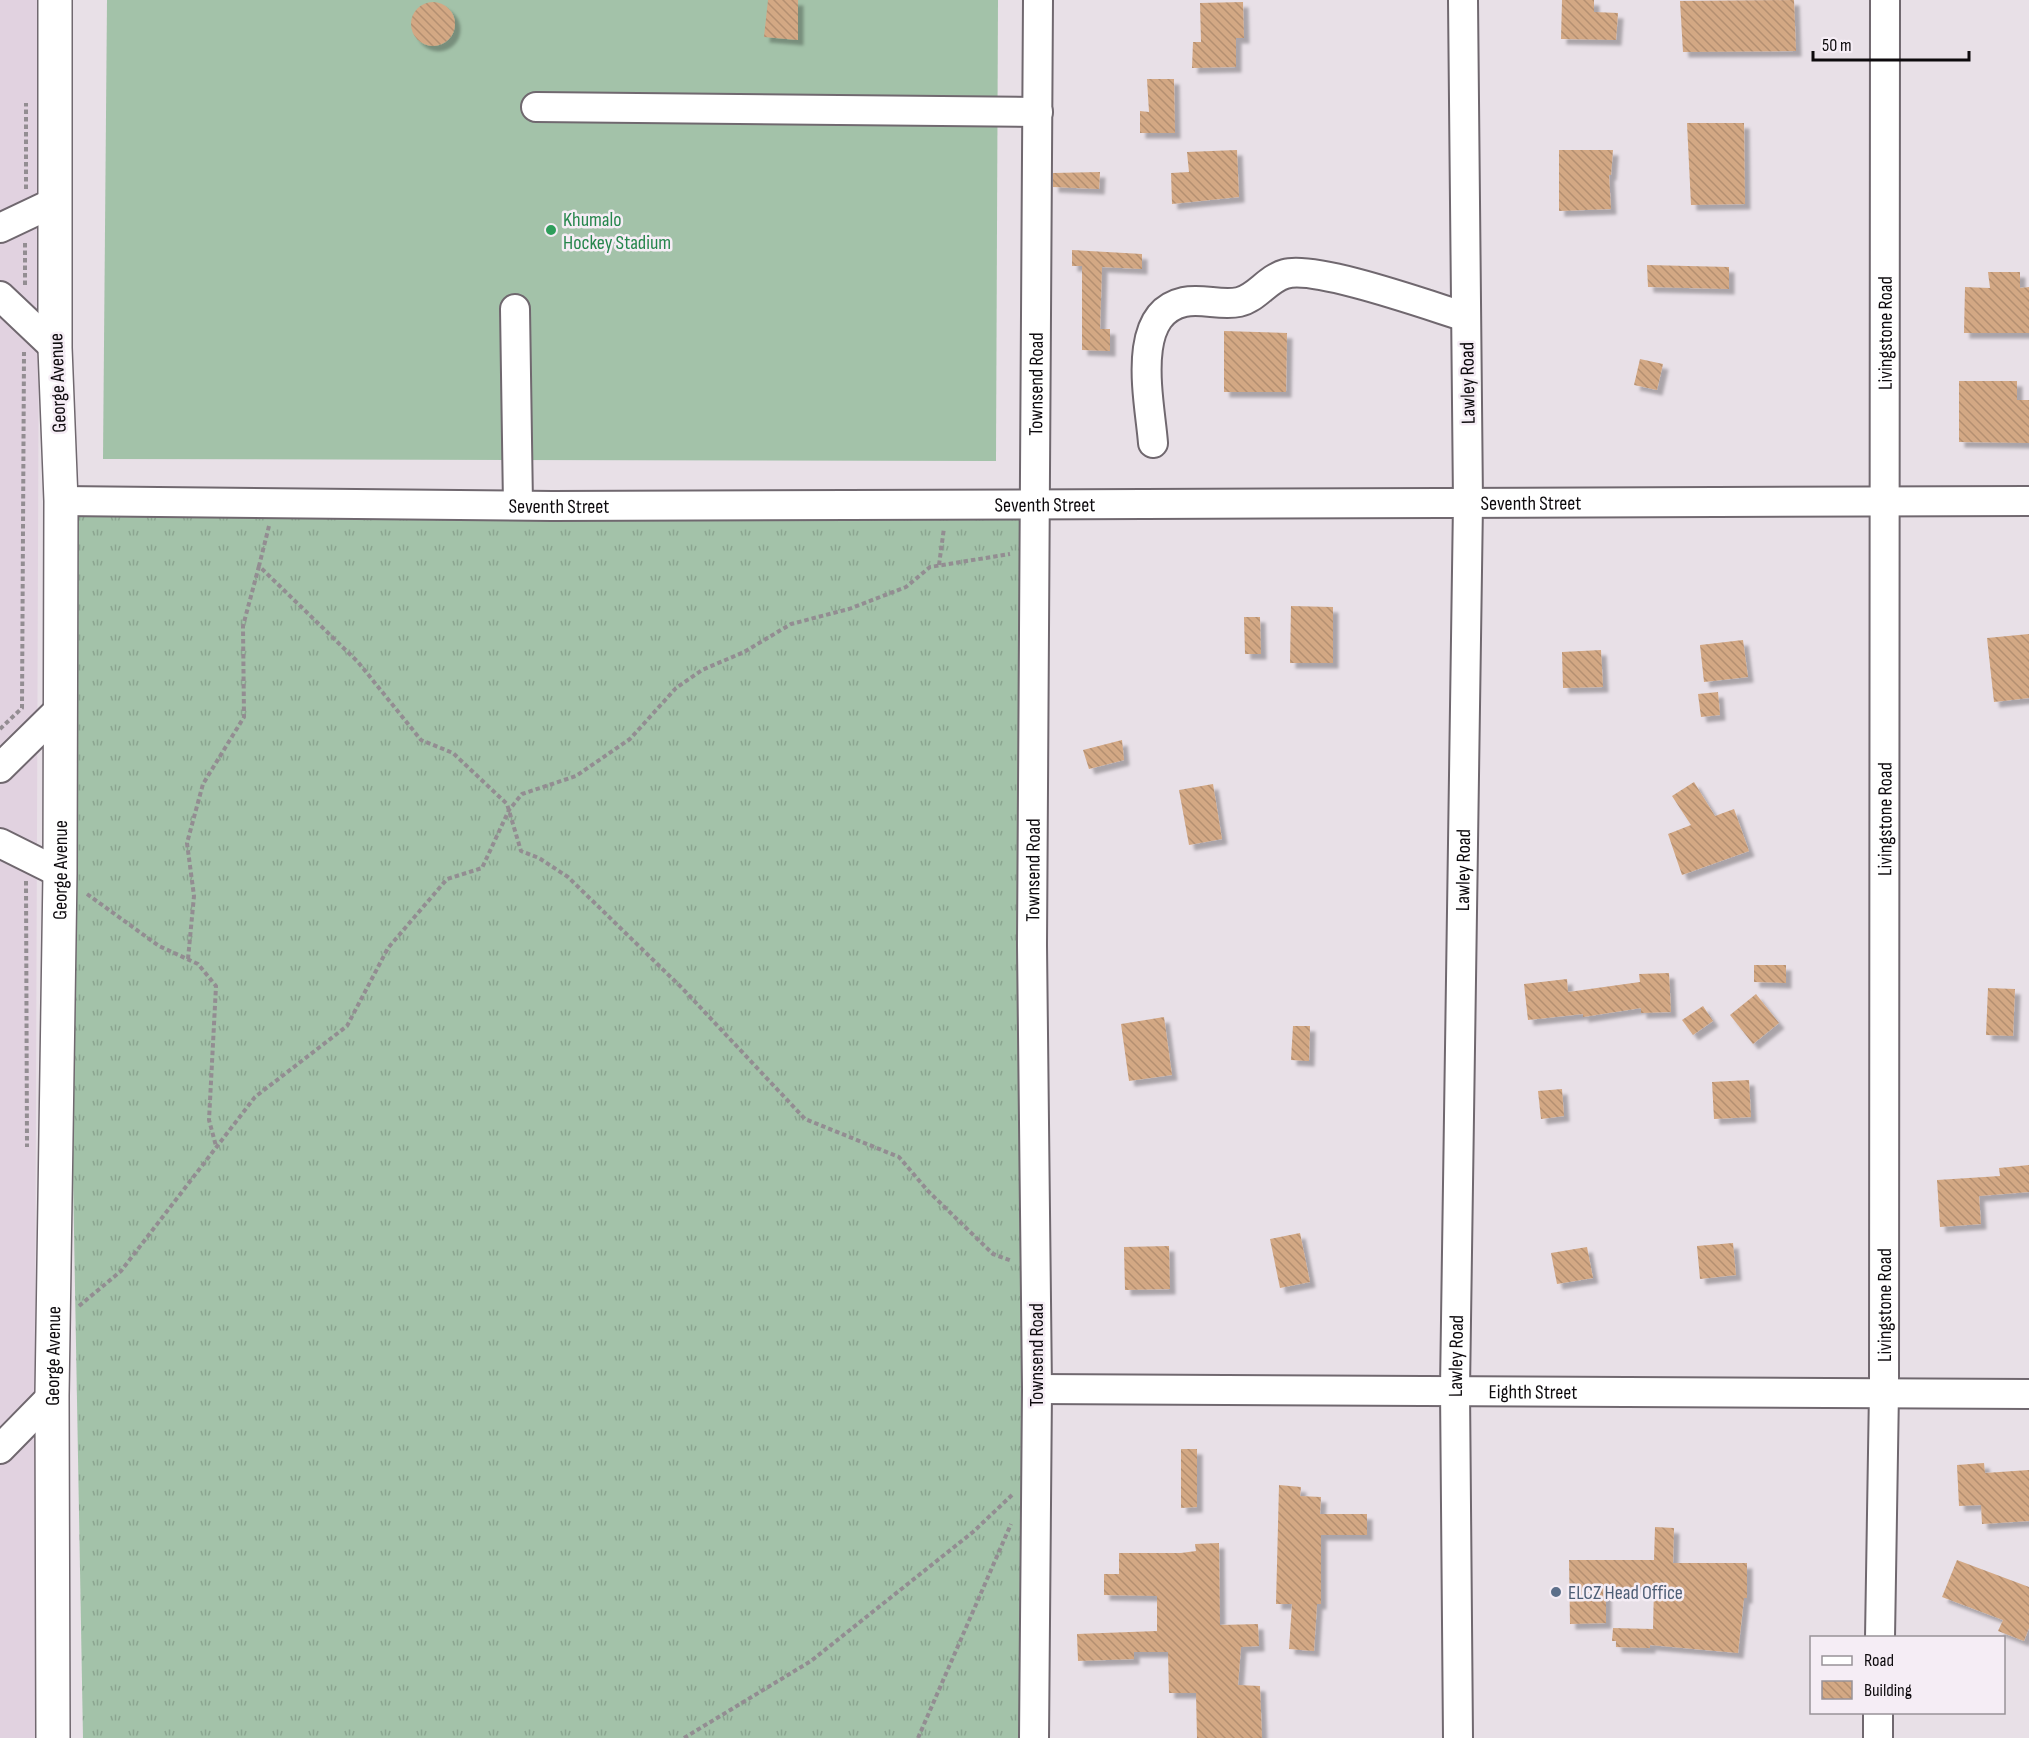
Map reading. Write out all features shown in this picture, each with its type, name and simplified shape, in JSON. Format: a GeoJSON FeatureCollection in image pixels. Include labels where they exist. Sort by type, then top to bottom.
{"type":"FeatureCollection","features":[{"type":"Feature","properties":{"kind":"main road","name":"George Avenue"},"geometry":{"type":"LineString","coordinates":[[53,1738],[52,1396],[60,873],[61,501],[55,348],[55,0]]}},
{"type":"Feature","properties":{"kind":"street","name":"Townsend Road"},"geometry":{"type":"LineString","coordinates":[[1034,1738],[1037,1389],[1032,945],[1038,0]]}},
{"type":"Feature","properties":{"kind":"street","name":"Lawley Road"},"geometry":{"type":"LineString","coordinates":[[1458,1738],[1455,1389],[1468,502],[1462,0]]}},
{"type":"Feature","properties":{"kind":"street","name":"Livingstone Road"},"geometry":{"type":"LineString","coordinates":[[1880,1636],[1884,1391],[1885,0]]}},
{"type":"Feature","properties":{"kind":"street"},"geometry":{"type":"LineString","coordinates":[[536,107],[1038,112]]}},
{"type":"Feature","properties":{"kind":"street"},"geometry":{"type":"LineString","coordinates":[[0,228],[55,202]]}},
{"type":"Feature","properties":{"kind":"street"},"geometry":{"type":"LineString","coordinates":[[1153,443],[1147,354],[1150,332],[1161,312],[1184,302],[1230,304],[1242,302],[1274,277],[1303,271],[1466,317]]}},
{"type":"Feature","properties":{"kind":"street"},"geometry":{"type":"LineString","coordinates":[[0,296],[55,348]]}},
{"type":"Feature","properties":{"kind":"street"},"geometry":{"type":"LineString","coordinates":[[515,309],[518,505]]}},
{"type":"Feature","properties":{"kind":"street","name":"Seventh Street"},"geometry":{"type":"LineString","coordinates":[[61,501],[1035,506],[1468,502],[2029,501]]}},
{"type":"Feature","properties":{"kind":"street"},"geometry":{"type":"LineString","coordinates":[[0,768],[60,709]]}},
{"type":"Feature","properties":{"kind":"street"},"geometry":{"type":"LineString","coordinates":[[0,843],[60,873]]}},
{"type":"Feature","properties":{"kind":"street","name":"Eighth Street"},"geometry":{"type":"LineString","coordinates":[[1037,1389],[1884,1391],[2029,1394]]}},
{"type":"Feature","properties":{"kind":"street"},"geometry":{"type":"LineString","coordinates":[[0,1449],[52,1396]]}},
{"type":"Feature","properties":{"kind":"street"},"geometry":{"type":"LineString","coordinates":[[1878,1714],[1878,1738]]}},
{"type":"Feature","properties":{"kind":"path"},"geometry":{"type":"LineString","coordinates":[[0,729],[22,708],[26,91]]}},
{"type":"Feature","properties":{"kind":"path"},"geometry":{"type":"LineString","coordinates":[[188,959],[194,896],[187,843],[203,784],[244,717],[243,626],[274,503]]}},
{"type":"Feature","properties":{"kind":"path"},"geometry":{"type":"LineString","coordinates":[[939,505],[944,526],[939,565]]}},
{"type":"Feature","properties":{"kind":"path"},"geometry":{"type":"LineString","coordinates":[[53,1327],[121,1271],[255,1097],[347,1026],[388,948],[447,879],[482,868],[509,810],[522,794],[576,776],[630,739],[676,688],[702,670],[744,652],[791,624],[849,609],[906,587],[930,567],[1000,554],[1035,554]]}},
{"type":"Feature","properties":{"kind":"path"},"geometry":{"type":"LineString","coordinates":[[259,566],[358,662],[421,740],[453,753],[507,804],[521,851],[539,858],[568,877],[683,989],[805,1119],[898,1157],[928,1191],[993,1254],[1036,1269]]}},
{"type":"Feature","properties":{"kind":"path"},"geometry":{"type":"LineString","coordinates":[[60,873],[105,909],[159,946],[198,964],[216,986],[209,1120],[216,1146]]}},
{"type":"Feature","properties":{"kind":"path"},"geometry":{"type":"LineString","coordinates":[[684,1738],[811,1661],[973,1532],[1036,1472]]}},
{"type":"Feature","properties":{"kind":"path"},"geometry":{"type":"LineString","coordinates":[[918,1738],[1015,1515]]}},
{"type":"Feature","properties":{"kind":"shaded area"},"geometry":{"type":"Polygon","coordinates":[[[0,0],[40,0],[35,1384],[37,1738],[0,1738],[0,0]]]}},
{"type":"Feature","properties":{"kind":"green space","name":"Khumalo Hockey Stadium"},"geometry":{"type":"Polygon","coordinates":[[[107,0],[998,0],[996,461],[103,459],[107,0]]]}},
{"type":"Feature","properties":{"kind":"green space"},"geometry":{"type":"Polygon","coordinates":[[[61,501],[1035,505],[1029,1738],[83,1738],[61,501]]]}},
{"type":"Feature","properties":{"kind":"building"},"geometry":{"type":"Polygon","coordinates":[[[768,0],[798,0],[798,40],[764,37],[768,0]]]}},
{"type":"Feature","properties":{"kind":"building"},"geometry":{"type":"Polygon","coordinates":[[[1562,0],[1594,0],[1594,12],[1618,13],[1616,40],[1561,39],[1562,0]]]}},
{"type":"Feature","properties":{"kind":"building"},"geometry":{"type":"Polygon","coordinates":[[[1794,0],[1796,51],[1683,52],[1680,1],[1794,0]]]}},
{"type":"Feature","properties":{"kind":"building"},"geometry":{"type":"Polygon","coordinates":[[[433,2],[442,3],[449,8],[454,15],[454,33],[449,40],[442,45],[433,46],[424,45],[417,40],[412,33],[411,24],[412,15],[417,8],[424,3],[433,2]]]}},
{"type":"Feature","properties":{"kind":"building"},"geometry":{"type":"Polygon","coordinates":[[[1243,2],[1244,38],[1236,38],[1236,67],[1192,68],[1193,42],[1201,42],[1200,3],[1243,2]]]}},
{"type":"Feature","properties":{"kind":"building"},"geometry":{"type":"Polygon","coordinates":[[[1147,79],[1174,79],[1175,133],[1140,133],[1140,111],[1149,112],[1147,79]]]}},
{"type":"Feature","properties":{"kind":"building"},"geometry":{"type":"Polygon","coordinates":[[[1687,123],[1744,123],[1745,204],[1691,205],[1687,123]]]}},
{"type":"Feature","properties":{"kind":"building"},"geometry":{"type":"Polygon","coordinates":[[[1237,150],[1239,197],[1172,204],[1171,173],[1189,172],[1187,152],[1237,150]]]}},
{"type":"Feature","properties":{"kind":"building"},"geometry":{"type":"Polygon","coordinates":[[[1559,150],[1613,150],[1611,175],[1609,175],[1611,209],[1559,211],[1559,150]]]}},
{"type":"Feature","properties":{"kind":"building"},"geometry":{"type":"Polygon","coordinates":[[[1100,172],[1099,189],[1053,187],[1053,173],[1100,172]]]}},
{"type":"Feature","properties":{"kind":"building"},"geometry":{"type":"Polygon","coordinates":[[[1072,250],[1142,254],[1142,269],[1102,267],[1100,329],[1110,329],[1110,351],[1082,350],[1082,266],[1072,266],[1072,250]]]}},
{"type":"Feature","properties":{"kind":"building"},"geometry":{"type":"Polygon","coordinates":[[[1647,265],[1729,267],[1729,289],[1648,287],[1647,265]]]}},
{"type":"Feature","properties":{"kind":"building"},"geometry":{"type":"Polygon","coordinates":[[[1988,272],[2020,272],[2020,288],[2029,287],[2029,333],[1964,333],[1965,287],[1990,288],[1988,272]]]}},
{"type":"Feature","properties":{"kind":"building"},"geometry":{"type":"Polygon","coordinates":[[[1224,331],[1287,333],[1286,392],[1224,392],[1224,331]]]}},
{"type":"Feature","properties":{"kind":"building"},"geometry":{"type":"Polygon","coordinates":[[[1640,359],[1663,364],[1657,390],[1634,385],[1640,359]]]}},
{"type":"Feature","properties":{"kind":"building"},"geometry":{"type":"Polygon","coordinates":[[[1959,381],[2017,381],[2017,400],[2029,400],[2029,443],[1959,442],[1959,381]]]}},
{"type":"Feature","properties":{"kind":"building"},"geometry":{"type":"Polygon","coordinates":[[[1291,606],[1333,607],[1333,663],[1290,663],[1291,606]]]}},
{"type":"Feature","properties":{"kind":"building"},"geometry":{"type":"Polygon","coordinates":[[[1244,617],[1260,617],[1261,654],[1245,654],[1244,617]]]}},
{"type":"Feature","properties":{"kind":"building"},"geometry":{"type":"Polygon","coordinates":[[[2029,634],[2029,698],[1994,702],[1987,638],[2029,634]]]}},
{"type":"Feature","properties":{"kind":"building"},"geometry":{"type":"Polygon","coordinates":[[[1743,640],[1748,677],[1704,682],[1700,645],[1743,640]]]}},
{"type":"Feature","properties":{"kind":"building"},"geometry":{"type":"Polygon","coordinates":[[[1601,650],[1603,687],[1563,688],[1562,652],[1601,650]]]}},
{"type":"Feature","properties":{"kind":"building"},"geometry":{"type":"Polygon","coordinates":[[[1718,692],[1720,715],[1701,717],[1698,694],[1718,692]]]}},
{"type":"Feature","properties":{"kind":"building"},"geometry":{"type":"Polygon","coordinates":[[[1122,740],[1124,760],[1089,769],[1083,750],[1122,740]]]}},
{"type":"Feature","properties":{"kind":"building"},"geometry":{"type":"Polygon","coordinates":[[[1694,782],[1715,816],[1734,809],[1749,851],[1682,875],[1668,834],[1691,825],[1672,796],[1694,782]]]}},
{"type":"Feature","properties":{"kind":"building"},"geometry":{"type":"Polygon","coordinates":[[[1213,784],[1222,839],[1189,845],[1179,790],[1213,784]]]}},
{"type":"Feature","properties":{"kind":"building"},"geometry":{"type":"Polygon","coordinates":[[[1754,965],[1786,965],[1786,983],[1754,982],[1754,965]]]}},
{"type":"Feature","properties":{"kind":"building"},"geometry":{"type":"Polygon","coordinates":[[[1669,973],[1671,1012],[1641,1013],[1641,1008],[1583,1017],[1583,1014],[1528,1020],[1524,984],[1567,979],[1568,992],[1640,982],[1639,974],[1669,973]]]}},
{"type":"Feature","properties":{"kind":"building"},"geometry":{"type":"Polygon","coordinates":[[[1988,988],[2015,989],[2013,1036],[1986,1035],[1988,988]]]}},
{"type":"Feature","properties":{"kind":"building"},"geometry":{"type":"Polygon","coordinates":[[[1756,994],[1779,1023],[1753,1044],[1730,1015],[1756,994]]]}},
{"type":"Feature","properties":{"kind":"building"},"geometry":{"type":"Polygon","coordinates":[[[1703,1006],[1713,1021],[1693,1035],[1682,1020],[1703,1006]]]}},
{"type":"Feature","properties":{"kind":"building"},"geometry":{"type":"Polygon","coordinates":[[[1164,1017],[1172,1075],[1129,1081],[1121,1024],[1164,1017]]]}},
{"type":"Feature","properties":{"kind":"building"},"geometry":{"type":"Polygon","coordinates":[[[1293,1026],[1310,1026],[1309,1061],[1291,1060],[1293,1026]]]}},
{"type":"Feature","properties":{"kind":"building"},"geometry":{"type":"Polygon","coordinates":[[[1749,1080],[1751,1117],[1714,1119],[1712,1082],[1749,1080]]]}},
{"type":"Feature","properties":{"kind":"building"},"geometry":{"type":"Polygon","coordinates":[[[1562,1089],[1564,1116],[1541,1119],[1538,1091],[1562,1089]]]}},
{"type":"Feature","properties":{"kind":"building"},"geometry":{"type":"Polygon","coordinates":[[[2029,1165],[2029,1192],[1979,1196],[1981,1224],[1940,1227],[1937,1180],[2000,1176],[1999,1168],[2029,1165]]]}},
{"type":"Feature","properties":{"kind":"building"},"geometry":{"type":"Polygon","coordinates":[[[1300,1233],[1310,1282],[1280,1288],[1270,1239],[1300,1233]]]}},
{"type":"Feature","properties":{"kind":"building"},"geometry":{"type":"Polygon","coordinates":[[[1733,1243],[1736,1275],[1700,1279],[1697,1246],[1733,1243]]]}},
{"type":"Feature","properties":{"kind":"building"},"geometry":{"type":"Polygon","coordinates":[[[1169,1246],[1170,1289],[1125,1290],[1124,1247],[1169,1246]]]}},
{"type":"Feature","properties":{"kind":"building"},"geometry":{"type":"Polygon","coordinates":[[[1587,1247],[1593,1278],[1557,1284],[1551,1253],[1587,1247]]]}},
{"type":"Feature","properties":{"kind":"building"},"geometry":{"type":"Polygon","coordinates":[[[1181,1449],[1197,1449],[1197,1507],[1181,1508],[1181,1449]]]}},
{"type":"Feature","properties":{"kind":"building"},"geometry":{"type":"Polygon","coordinates":[[[1984,1463],[1985,1473],[2029,1470],[2029,1521],[1982,1524],[1981,1505],[1959,1506],[1957,1465],[1984,1463]]]}},
{"type":"Feature","properties":{"kind":"building"},"geometry":{"type":"Polygon","coordinates":[[[1279,1485],[1301,1487],[1300,1496],[1321,1497],[1320,1514],[1367,1514],[1367,1535],[1321,1535],[1321,1604],[1317,1604],[1314,1651],[1289,1649],[1292,1604],[1276,1604],[1279,1485]]]}},
{"type":"Feature","properties":{"kind":"building"},"geometry":{"type":"Polygon","coordinates":[[[1655,1527],[1674,1528],[1673,1563],[1747,1563],[1747,1598],[1744,1598],[1738,1653],[1650,1645],[1650,1648],[1616,1647],[1616,1641],[1612,1641],[1613,1628],[1653,1629],[1654,1587],[1606,1588],[1606,1623],[1570,1624],[1569,1560],[1654,1560],[1655,1527]]]}},
{"type":"Feature","properties":{"kind":"building"},"geometry":{"type":"Polygon","coordinates":[[[1219,1543],[1220,1625],[1258,1624],[1259,1646],[1241,1647],[1238,1685],[1260,1686],[1262,1738],[1197,1738],[1196,1693],[1169,1693],[1168,1652],[1134,1652],[1134,1659],[1078,1661],[1077,1634],[1157,1631],[1157,1596],[1104,1595],[1104,1574],[1119,1574],[1119,1553],[1181,1553],[1196,1551],[1195,1544],[1219,1543]]]}},
{"type":"Feature","properties":{"kind":"building"},"geometry":{"type":"Polygon","coordinates":[[[1957,1560],[2029,1587],[2029,1628],[2024,1641],[1998,1631],[2003,1620],[1942,1597],[1957,1560]]]}},
{"type":"Feature","properties":{"kind":"place","name":"Khumalo Hockey Stadium"},"geometry":{"type":"Point","coordinates":[551,230]}},
{"type":"Feature","properties":{"kind":"place","name":"ELCZ Head Office"},"geometry":{"type":"Point","coordinates":[1556,1592]}}]}
